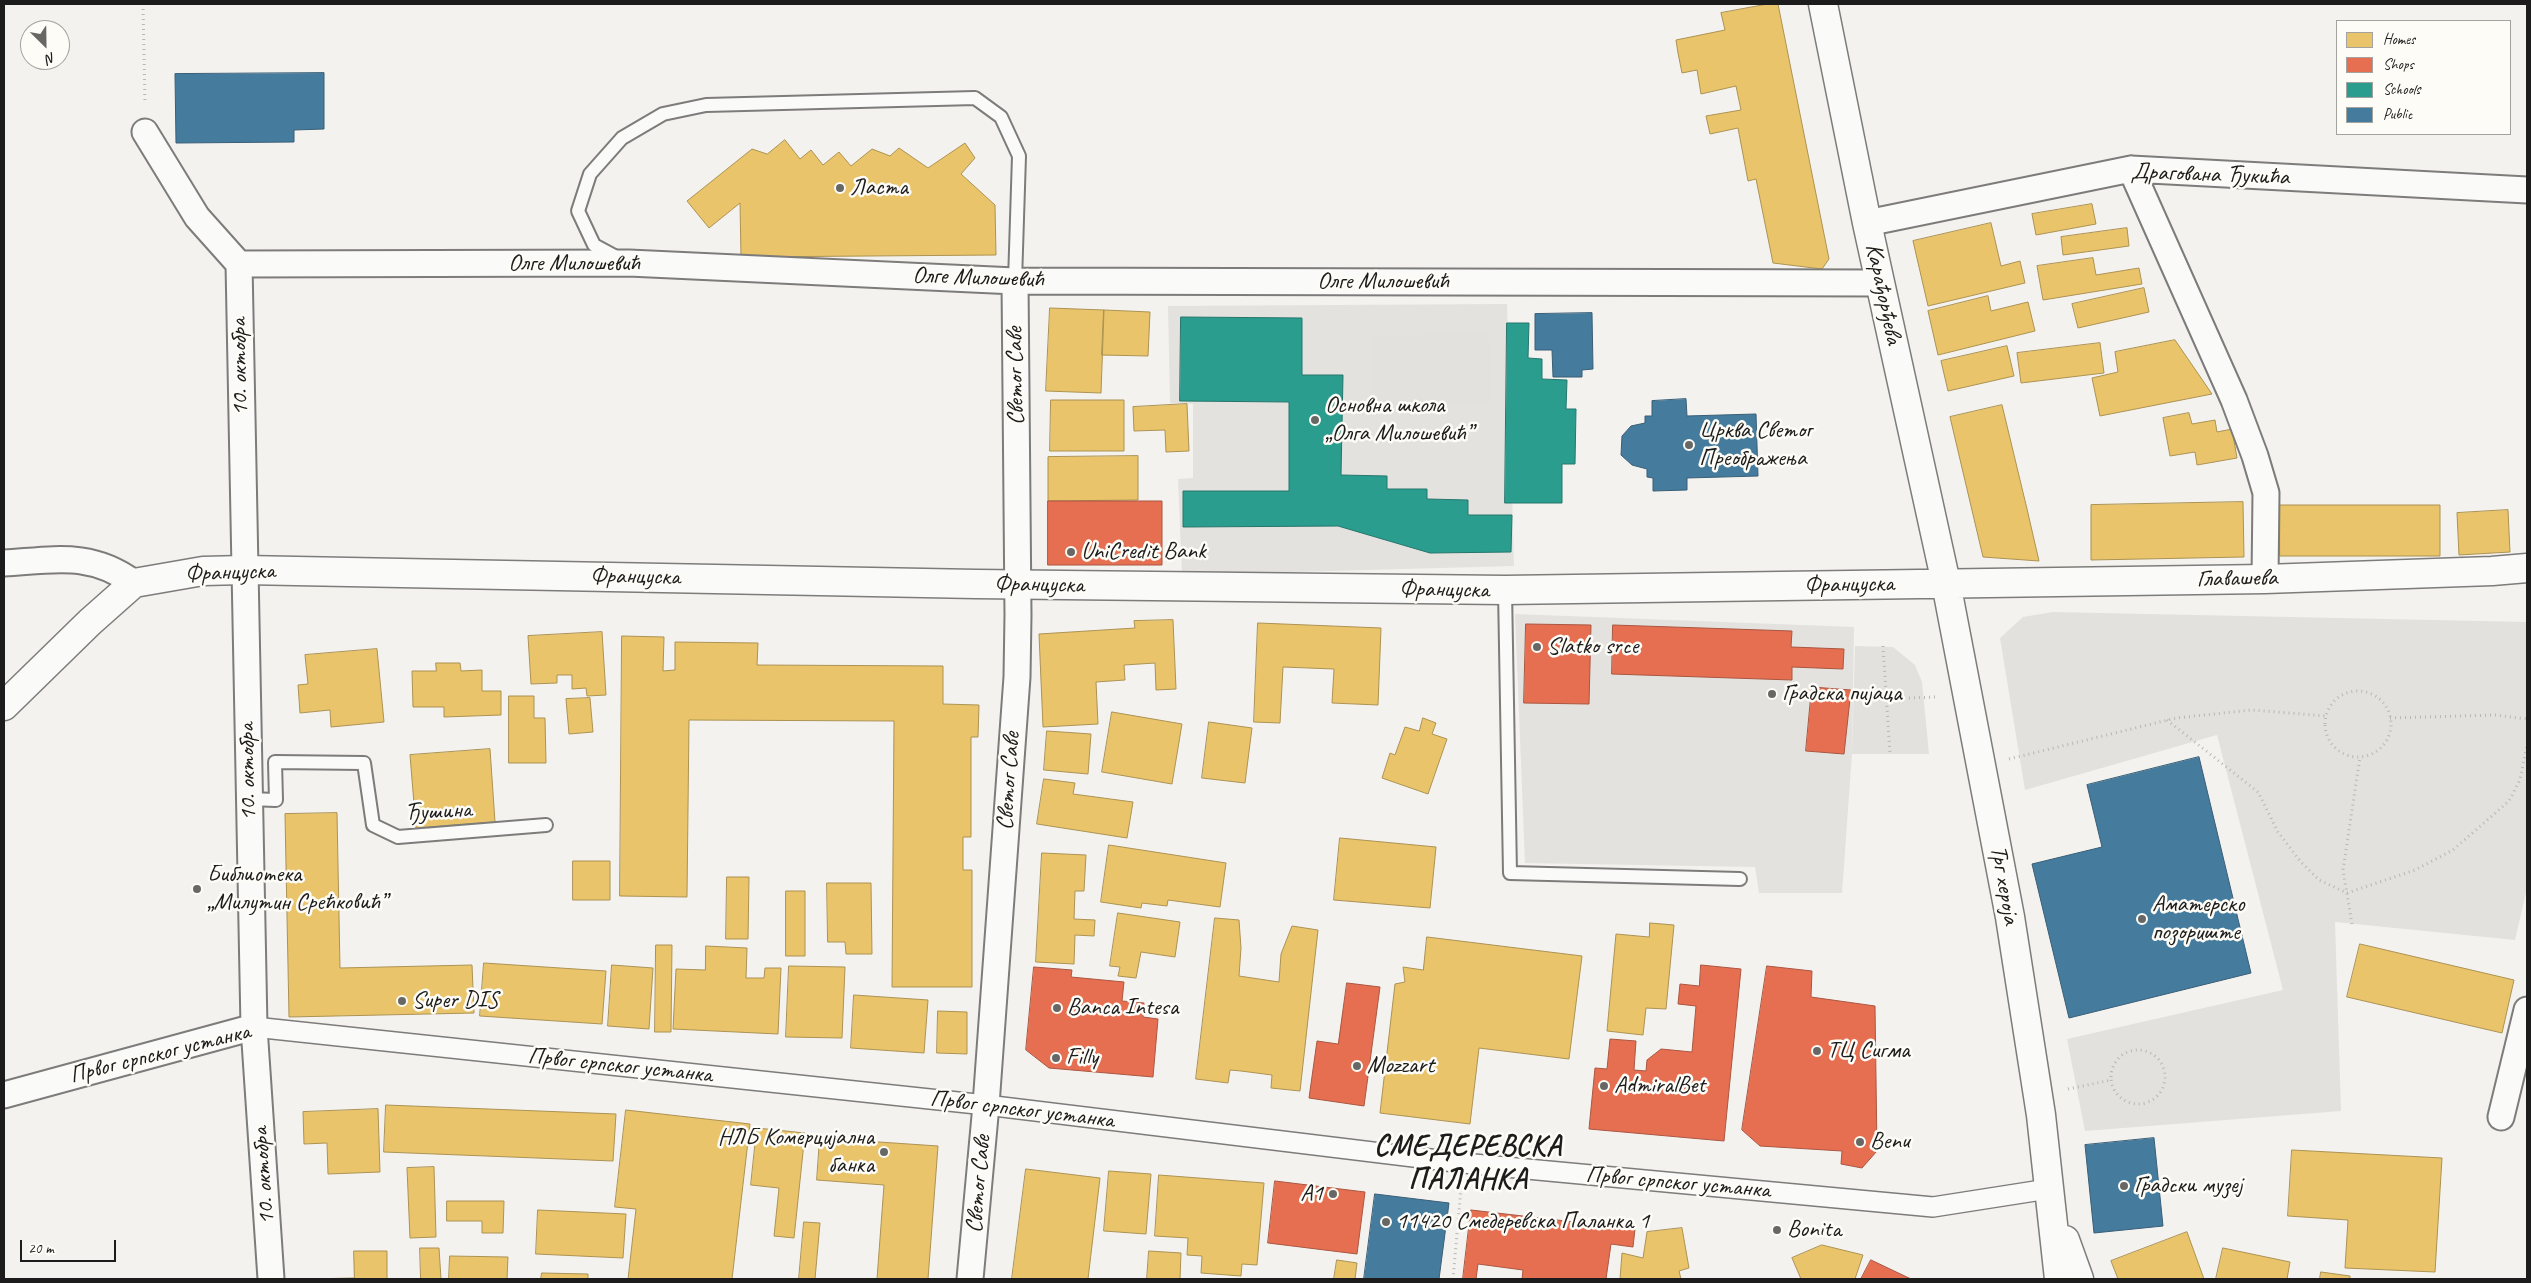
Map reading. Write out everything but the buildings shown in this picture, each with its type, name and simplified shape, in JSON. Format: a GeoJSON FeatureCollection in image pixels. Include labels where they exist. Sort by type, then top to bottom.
{"type":"FeatureCollection","features":[{"type":"Feature","properties":{"kind":"main road","name":"Карађорђева"},"geometry":{"type":"LineString","coordinates":[[1822,4],[1867,223],[1946,583]]}},
{"type":"Feature","properties":{"kind":"main road","name":"Главашева"},"geometry":{"type":"LineString","coordinates":[[1946,583],[2264,579],[2492,571],[2527,568]]}},
{"type":"Feature","properties":{"kind":"main road","name":"Француска"},"geometry":{"type":"LineString","coordinates":[[134,583],[203,571],[244,570],[1017,584],[1505,590],[1946,583]]}},
{"type":"Feature","properties":{"kind":"main road"},"geometry":{"type":"LineString","coordinates":[[4,706],[90,622],[134,583]]}},
{"type":"Feature","properties":{"kind":"main road","name":"Трг хероја"},"geometry":{"type":"LineString","coordinates":[[1946,583],[2010,917],[2041,1115],[2059,1279]]}},
{"type":"Feature","properties":{"kind":"main road","name":"Трг хероја"},"geometry":{"type":"LineString","coordinates":[[2048,1189],[2079,1279]]}},
{"type":"Feature","properties":{"kind":"street"},"geometry":{"type":"LineString","coordinates":[[145,132],[197,217],[238,264]]}},
{"type":"Feature","properties":{"kind":"street"},"geometry":{"type":"LineString","coordinates":[[2131,169],[2234,400],[2255,456],[2266,493],[2264,579]]}},
{"type":"Feature","properties":{"kind":"street","name":"Драгована Ђукића"},"geometry":{"type":"LineString","coordinates":[[1867,223],[2131,169],[2527,190]]}},
{"type":"Feature","properties":{"kind":"street","name":"Олге Милошевић"},"geometry":{"type":"LineString","coordinates":[[238,264],[629,263],[1015,281],[1880,283]]}},
{"type":"Feature","properties":{"kind":"street","name":"10. октобра"},"geometry":{"type":"LineString","coordinates":[[238,264],[254,1027],[271,1279]]}},
{"type":"Feature","properties":{"kind":"street","name":"Светог Саве"},"geometry":{"type":"LineString","coordinates":[[970,1279],[986,1105],[1017,677],[1015,281]]}},
{"type":"Feature","properties":{"kind":"street"},"geometry":{"type":"LineString","coordinates":[[4,563],[80,559],[96,562],[117,570],[134,583]]}},
{"type":"Feature","properties":{"kind":"street"},"geometry":{"type":"LineString","coordinates":[[2501,1117],[2527,1010]]}},
{"type":"Feature","properties":{"kind":"street","name":"Првог српског устанка"},"geometry":{"type":"LineString","coordinates":[[4,1095],[254,1027],[986,1105],[1463,1163],[1933,1207],[2048,1189]]}},
{"type":"Feature","properties":{"kind":"lane"},"geometry":{"type":"LineString","coordinates":[[629,263],[594,245],[578,211],[590,174],[622,138],[663,114],[706,105],[975,98],[1001,117],[1018,156],[1015,281]]}},
{"type":"Feature","properties":{"kind":"lane"},"geometry":{"type":"LineString","coordinates":[[1505,590],[1510,874],[1740,879]]}},
{"type":"Feature","properties":{"kind":"lane","name":"Ђушина"},"geometry":{"type":"LineString","coordinates":[[249,799],[276,800],[275,762],[364,763],[373,825],[398,838],[546,825]]}},
{"type":"Feature","properties":{"kind":"path"},"geometry":{"type":"LineString","coordinates":[[143,4],[145,132]]}},
{"type":"Feature","properties":{"kind":"path"},"geometry":{"type":"LineString","coordinates":[[1882,646],[1890,754]]}},
{"type":"Feature","properties":{"kind":"path"},"geometry":{"type":"LineString","coordinates":[[2359,691],[2370,694],[2379,700],[2390,718],[2388,738],[2374,753],[2360,756],[2343,754],[2334,747],[2328,738],[2325,727],[2326,716],[2330,706],[2338,698],[2359,691]]}},
{"type":"Feature","properties":{"kind":"path"},"geometry":{"type":"LineString","coordinates":[[1854,700],[1942,696]]}},
{"type":"Feature","properties":{"kind":"path"},"geometry":{"type":"LineString","coordinates":[[1982,766],[2167,720],[2252,710],[2326,716]]}},
{"type":"Feature","properties":{"kind":"path"},"geometry":{"type":"LineString","coordinates":[[2390,718],[2495,715],[2527,719]]}},
{"type":"Feature","properties":{"kind":"path"},"geometry":{"type":"LineString","coordinates":[[2167,720],[2258,792],[2278,832],[2300,861],[2319,880],[2347,893],[2415,870],[2453,850],[2509,801],[2520,780],[2527,745]]}},
{"type":"Feature","properties":{"kind":"path"},"geometry":{"type":"LineString","coordinates":[[2352,924],[2343,870],[2360,756]]}},
{"type":"Feature","properties":{"kind":"path"},"geometry":{"type":"LineString","coordinates":[[2136,1050],[2152,1055],[2159,1061],[2164,1078],[2158,1095],[2142,1104],[2125,1101],[2113,1089],[2111,1080],[2114,1064],[2120,1057],[2136,1050]]}},
{"type":"Feature","properties":{"kind":"path"},"geometry":{"type":"LineString","coordinates":[[2041,1115],[2071,1109],[2068,1088],[2111,1080]]}},
{"type":"Feature","properties":{"kind":"path"},"geometry":{"type":"LineString","coordinates":[[1453,1279],[1463,1163]]}},
{"type":"Feature","properties":{"kind":"shaded area"},"geometry":{"type":"Polygon","coordinates":[[[1507,304],[1514,566],[1182,575],[1178,479],[1193,478],[1193,404],[1170,403],[1168,306],[1507,304]]]}},
{"type":"Feature","properties":{"kind":"shaded area"},"geometry":{"type":"Polygon","coordinates":[[[1489,333],[1490,403],[1372,405],[1371,336],[1489,333]]]}},
{"type":"Feature","properties":{"kind":"shaded area"},"geometry":{"type":"Polygon","coordinates":[[[2053,612],[2527,622],[2527,888],[2515,940],[2335,922],[2341,1111],[2085,1131],[2067,1039],[2283,990],[2217,735],[2025,790],[2000,638],[2023,617],[2053,612]]]}},
{"type":"Feature","properties":{"kind":"shaded area"},"geometry":{"type":"Polygon","coordinates":[[[1515,614],[1854,627],[1852,754],[1842,893],[1759,893],[1755,867],[1525,863],[1515,614]]]}},
{"type":"Feature","properties":{"kind":"shaded area"},"geometry":{"type":"Polygon","coordinates":[[[1855,646],[1893,647],[1915,665],[1922,682],[1929,754],[1852,754],[1855,646]]]}},
{"type":"Feature","properties":{"kind":"place","name":"Ласта"},"geometry":{"type":"Point","coordinates":[840,188]}},
{"type":"Feature","properties":{"kind":"place","name":"Основна школа „Олга Милошевић”"},"geometry":{"type":"Point","coordinates":[1315,420]}},
{"type":"Feature","properties":{"kind":"place","name":"Црква Светог Преображења"},"geometry":{"type":"Point","coordinates":[1689,445]}},
{"type":"Feature","properties":{"kind":"place","name":"UniCredit Bank"},"geometry":{"type":"Point","coordinates":[1071,552]}},
{"type":"Feature","properties":{"kind":"place","name":"Slatko srce"},"geometry":{"type":"Point","coordinates":[1537,647]}},
{"type":"Feature","properties":{"kind":"place","name":"Градска пијаца"},"geometry":{"type":"Point","coordinates":[1772,694]}},
{"type":"Feature","properties":{"kind":"place","name":"Библиотека „Милутин Срећковић”"},"geometry":{"type":"Point","coordinates":[197,889]}},
{"type":"Feature","properties":{"kind":"place","name":"Аматерско позориште"},"geometry":{"type":"Point","coordinates":[2142,919]}},
{"type":"Feature","properties":{"kind":"place","name":"Super DIS"},"geometry":{"type":"Point","coordinates":[402,1001]}},
{"type":"Feature","properties":{"kind":"place","name":"Banca Intesa"},"geometry":{"type":"Point","coordinates":[1057,1008]}},
{"type":"Feature","properties":{"kind":"place","name":"ТЦ Сигма"},"geometry":{"type":"Point","coordinates":[1817,1051]}},
{"type":"Feature","properties":{"kind":"place","name":"Filly"},"geometry":{"type":"Point","coordinates":[1056,1058]}},
{"type":"Feature","properties":{"kind":"place","name":"Mozzart"},"geometry":{"type":"Point","coordinates":[1357,1066]}},
{"type":"Feature","properties":{"kind":"place","name":"AdmiralBet"},"geometry":{"type":"Point","coordinates":[1604,1086]}},
{"type":"Feature","properties":{"kind":"place","name":"Benu"},"geometry":{"type":"Point","coordinates":[1860,1142]}},
{"type":"Feature","properties":{"kind":"place","name":"НЛБ Комерцијална банка"},"geometry":{"type":"Point","coordinates":[884,1152]}},
{"type":"Feature","properties":{"kind":"place","name":"Градски музеј"},"geometry":{"type":"Point","coordinates":[2124,1186]}},
{"type":"Feature","properties":{"kind":"place","name":"A1"},"geometry":{"type":"Point","coordinates":[1333,1194]}},
{"type":"Feature","properties":{"kind":"place","name":"11420 Смедеревска Паланка 1"},"geometry":{"type":"Point","coordinates":[1386,1222]}},
{"type":"Feature","properties":{"kind":"place","name":"Bonita"},"geometry":{"type":"Point","coordinates":[1777,1230]}},
{"type":"Feature","properties":{"kind":"district","name":"СМЕДЕРЕВСКА ПАЛАНКА"},"geometry":{"type":"Point","coordinates":[1468,1164]}}]}
